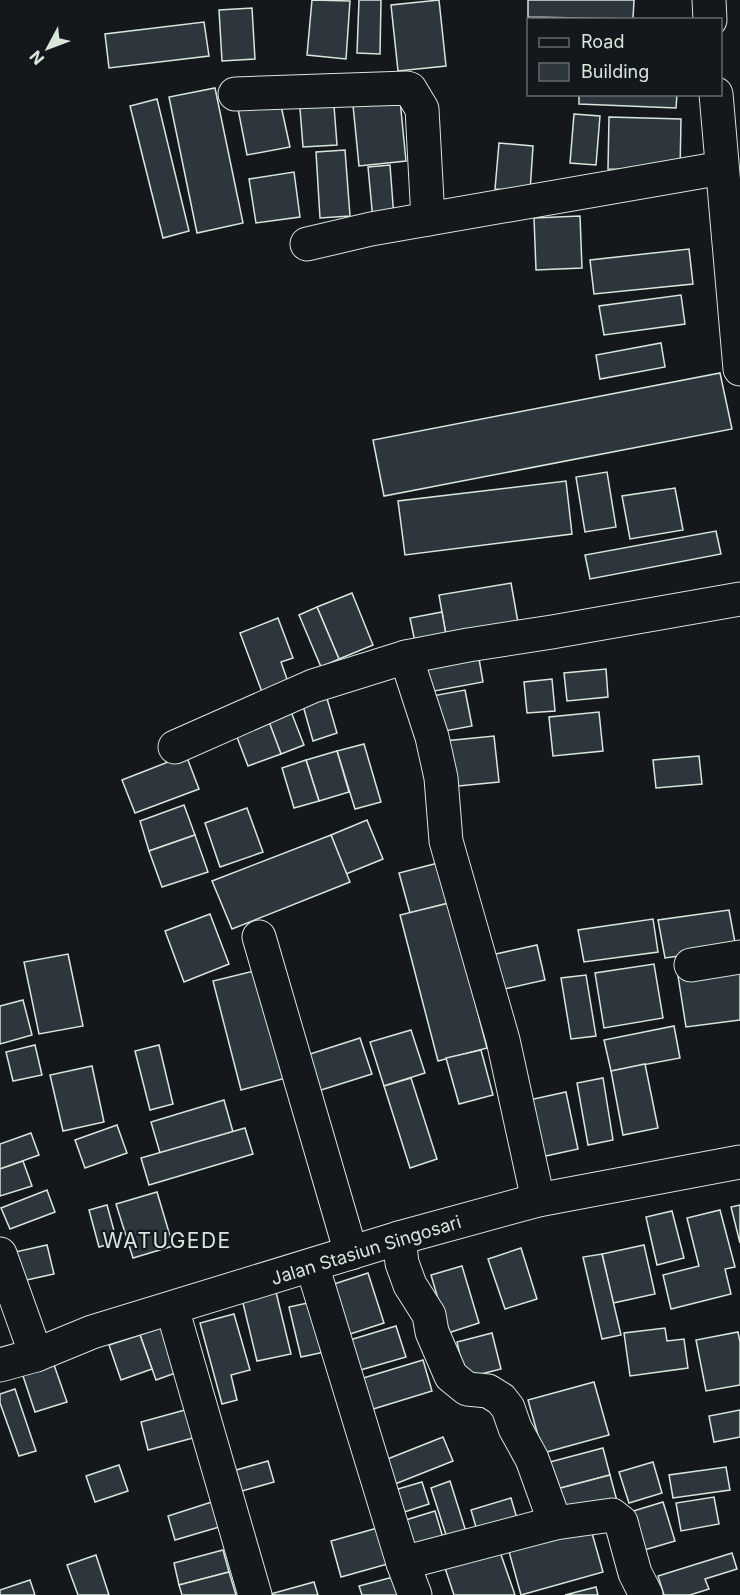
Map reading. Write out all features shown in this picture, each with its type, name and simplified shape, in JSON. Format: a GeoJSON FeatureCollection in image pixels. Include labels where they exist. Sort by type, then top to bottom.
{"type":"FeatureCollection","features":[{"type":"Feature","properties":{"kind":"street"},"geometry":{"type":"LineString","coordinates":[[709,0],[710,18]]}},
{"type":"Feature","properties":{"kind":"street"},"geometry":{"type":"LineString","coordinates":[[235,94],[410,89],[422,109],[428,219]]}},
{"type":"Feature","properties":{"kind":"street"},"geometry":{"type":"LineString","coordinates":[[716,96],[722,168],[734,206],[740,369]]}},
{"type":"Feature","properties":{"kind":"street"},"geometry":{"type":"LineString","coordinates":[[308,244],[371,229],[722,168]]}},
{"type":"Feature","properties":{"kind":"street"},"geometry":{"type":"LineString","coordinates":[[175,747],[313,686],[406,657],[740,599]]}},
{"type":"Feature","properties":{"kind":"street"},"geometry":{"type":"LineString","coordinates":[[406,657],[432,737],[441,778],[446,841],[503,1040],[538,1200]]}},
{"type":"Feature","properties":{"kind":"street"},"geometry":{"type":"LineString","coordinates":[[259,937],[351,1253]]}},
{"type":"Feature","properties":{"kind":"street"},"geometry":{"type":"LineString","coordinates":[[691,965],[740,957]]}},
{"type":"Feature","properties":{"kind":"street","name":"Jalan Stasiun Singosari"},"geometry":{"type":"LineString","coordinates":[[0,1365],[36,1355],[92,1332],[399,1238],[538,1200],[740,1162]]}},
{"type":"Feature","properties":{"kind":"street"},"geometry":{"type":"LineString","coordinates":[[399,1238],[402,1263],[410,1285],[429,1315],[432,1332],[451,1376],[467,1389],[488,1391],[501,1399],[508,1408],[515,1428],[532,1459],[555,1523]]}},
{"type":"Feature","properties":{"kind":"street"},"geometry":{"type":"LineString","coordinates":[[0,1254],[36,1355]]}},
{"type":"Feature","properties":{"kind":"street"},"geometry":{"type":"LineString","coordinates":[[312,1265],[403,1563],[416,1595]]}},
{"type":"Feature","properties":{"kind":"street"},"geometry":{"type":"LineString","coordinates":[[172,1308],[255,1595]]}},
{"type":"Feature","properties":{"kind":"street"},"geometry":{"type":"LineString","coordinates":[[403,1563],[555,1523],[610,1514],[616,1516],[621,1522],[635,1573],[646,1595]]}},
{"type":"Feature","properties":{"kind":"building"},"geometry":{"type":"Polygon","coordinates":[[[312,0],[350,1],[346,59],[307,55],[312,0]]]}},
{"type":"Feature","properties":{"kind":"building"},"geometry":{"type":"Polygon","coordinates":[[[359,0],[381,0],[380,54],[357,53],[359,0]]]}},
{"type":"Feature","properties":{"kind":"building"},"geometry":{"type":"Polygon","coordinates":[[[439,0],[446,66],[398,71],[391,5],[439,0]]]}},
{"type":"Feature","properties":{"kind":"building"},"geometry":{"type":"Polygon","coordinates":[[[528,0],[634,0],[633,18],[528,17],[528,0]]]}},
{"type":"Feature","properties":{"kind":"building"},"geometry":{"type":"Polygon","coordinates":[[[252,8],[255,59],[222,61],[219,10],[252,8]]]}},
{"type":"Feature","properties":{"kind":"building"},"geometry":{"type":"Polygon","coordinates":[[[204,22],[209,56],[109,68],[105,34],[204,22]]]}},
{"type":"Feature","properties":{"kind":"building"},"geometry":{"type":"Polygon","coordinates":[[[215,88],[243,223],[197,233],[169,97],[215,88]]]}},
{"type":"Feature","properties":{"kind":"building"},"geometry":{"type":"Polygon","coordinates":[[[399,90],[406,161],[359,166],[352,95],[399,90]]]}},
{"type":"Feature","properties":{"kind":"building"},"geometry":{"type":"Polygon","coordinates":[[[333,93],[337,145],[303,147],[299,96],[333,93]]]}},
{"type":"Feature","properties":{"kind":"building"},"geometry":{"type":"Polygon","coordinates":[[[579,96],[677,96],[676,108],[579,104],[579,96]]]}},
{"type":"Feature","properties":{"kind":"building"},"geometry":{"type":"Polygon","coordinates":[[[157,99],[189,231],[163,238],[130,106],[157,99]]]}},
{"type":"Feature","properties":{"kind":"building"},"geometry":{"type":"Polygon","coordinates":[[[280,101],[290,147],[247,155],[238,109],[280,101]]]}},
{"type":"Feature","properties":{"kind":"building"},"geometry":{"type":"Polygon","coordinates":[[[574,114],[600,116],[596,165],[570,163],[574,114]]]}},
{"type":"Feature","properties":{"kind":"building"},"geometry":{"type":"Polygon","coordinates":[[[609,117],[681,119],[680,171],[608,169],[609,117]]]}},
{"type":"Feature","properties":{"kind":"building"},"geometry":{"type":"Polygon","coordinates":[[[499,143],[533,146],[530,192],[495,189],[499,143]]]}},
{"type":"Feature","properties":{"kind":"building"},"geometry":{"type":"Polygon","coordinates":[[[345,150],[350,216],[320,218],[316,152],[345,150]]]}},
{"type":"Feature","properties":{"kind":"building"},"geometry":{"type":"Polygon","coordinates":[[[390,165],[394,218],[373,220],[368,167],[390,165]]]}},
{"type":"Feature","properties":{"kind":"building"},"geometry":{"type":"Polygon","coordinates":[[[294,172],[300,217],[256,223],[249,179],[294,172]]]}},
{"type":"Feature","properties":{"kind":"building"},"geometry":{"type":"Polygon","coordinates":[[[580,216],[582,268],[536,270],[534,218],[580,216]]]}},
{"type":"Feature","properties":{"kind":"building"},"geometry":{"type":"Polygon","coordinates":[[[689,249],[693,284],[594,294],[590,260],[689,249]]]}},
{"type":"Feature","properties":{"kind":"building"},"geometry":{"type":"Polygon","coordinates":[[[681,295],[685,324],[604,335],[599,306],[681,295]]]}},
{"type":"Feature","properties":{"kind":"building"},"geometry":{"type":"Polygon","coordinates":[[[661,343],[665,367],[600,379],[596,355],[661,343]]]}},
{"type":"Feature","properties":{"kind":"building"},"geometry":{"type":"Polygon","coordinates":[[[720,373],[732,429],[384,496],[373,440],[720,373]]]}},
{"type":"Feature","properties":{"kind":"building"},"geometry":{"type":"Polygon","coordinates":[[[607,472],[616,527],[585,532],[576,477],[607,472]]]}},
{"type":"Feature","properties":{"kind":"building"},"geometry":{"type":"Polygon","coordinates":[[[566,481],[572,534],[405,555],[398,501],[566,481]]]}},
{"type":"Feature","properties":{"kind":"building"},"geometry":{"type":"Polygon","coordinates":[[[675,488],[683,530],[630,539],[622,496],[675,488]]]}},
{"type":"Feature","properties":{"kind":"building"},"geometry":{"type":"Polygon","coordinates":[[[716,531],[721,554],[590,579],[585,555],[716,531]]]}},
{"type":"Feature","properties":{"kind":"building"},"geometry":{"type":"Polygon","coordinates":[[[511,583],[519,628],[447,641],[439,595],[511,583]]]}},
{"type":"Feature","properties":{"kind":"building"},"geometry":{"type":"Polygon","coordinates":[[[352,593],[373,645],[339,659],[317,607],[352,593]]]}},
{"type":"Feature","properties":{"kind":"building"},"geometry":{"type":"Polygon","coordinates":[[[317,607],[339,659],[321,667],[299,615],[317,607]]]}},
{"type":"Feature","properties":{"kind":"building"},"geometry":{"type":"Polygon","coordinates":[[[442,612],[447,641],[416,647],[410,618],[442,612]]]}},
{"type":"Feature","properties":{"kind":"building"},"geometry":{"type":"Polygon","coordinates":[[[278,618],[293,658],[281,662],[288,682],[262,692],[240,633],[278,618]]]}},
{"type":"Feature","properties":{"kind":"building"},"geometry":{"type":"Polygon","coordinates":[[[478,653],[483,682],[429,692],[423,662],[478,653]]]}},
{"type":"Feature","properties":{"kind":"building"},"geometry":{"type":"Polygon","coordinates":[[[606,669],[608,697],[567,701],[564,673],[606,669]]]}},
{"type":"Feature","properties":{"kind":"building"},"geometry":{"type":"Polygon","coordinates":[[[552,679],[555,711],[527,713],[524,682],[552,679]]]}},
{"type":"Feature","properties":{"kind":"building"},"geometry":{"type":"Polygon","coordinates":[[[465,690],[472,726],[439,732],[432,696],[465,690]]]}},
{"type":"Feature","properties":{"kind":"building"},"geometry":{"type":"Polygon","coordinates":[[[326,695],[337,733],[313,741],[302,702],[326,695]]]}},
{"type":"Feature","properties":{"kind":"building"},"geometry":{"type":"Polygon","coordinates":[[[288,704],[304,745],[281,754],[265,713],[288,704]]]}},
{"type":"Feature","properties":{"kind":"building"},"geometry":{"type":"Polygon","coordinates":[[[599,712],[603,751],[553,756],[549,717],[599,712]]]}},
{"type":"Feature","properties":{"kind":"building"},"geometry":{"type":"Polygon","coordinates":[[[268,719],[281,754],[248,766],[235,732],[268,719]]]}},
{"type":"Feature","properties":{"kind":"building"},"geometry":{"type":"Polygon","coordinates":[[[494,736],[499,782],[448,787],[444,741],[494,736]]]}},
{"type":"Feature","properties":{"kind":"building"},"geometry":{"type":"Polygon","coordinates":[[[364,744],[381,802],[355,809],[337,751],[364,744]]]}},
{"type":"Feature","properties":{"kind":"building"},"geometry":{"type":"Polygon","coordinates":[[[337,751],[349,792],[319,801],[306,760],[337,751]]]}},
{"type":"Feature","properties":{"kind":"building"},"geometry":{"type":"Polygon","coordinates":[[[186,755],[199,789],[135,813],[122,780],[186,755]]]}},
{"type":"Feature","properties":{"kind":"building"},"geometry":{"type":"Polygon","coordinates":[[[699,756],[702,784],[656,788],[653,760],[699,756]]]}},
{"type":"Feature","properties":{"kind":"building"},"geometry":{"type":"Polygon","coordinates":[[[306,760],[319,801],[294,808],[282,768],[306,760]]]}},
{"type":"Feature","properties":{"kind":"building"},"geometry":{"type":"Polygon","coordinates":[[[184,805],[195,835],[149,851],[140,821],[184,805]]]}},
{"type":"Feature","properties":{"kind":"building"},"geometry":{"type":"Polygon","coordinates":[[[247,808],[263,852],[220,867],[205,823],[247,808]]]}},
{"type":"Feature","properties":{"kind":"building"},"geometry":{"type":"Polygon","coordinates":[[[367,820],[383,859],[346,874],[331,835],[367,820]]]}},
{"type":"Feature","properties":{"kind":"building"},"geometry":{"type":"Polygon","coordinates":[[[195,835],[208,872],[162,887],[149,851],[195,835]]]}},
{"type":"Feature","properties":{"kind":"building"},"geometry":{"type":"Polygon","coordinates":[[[331,835],[350,882],[232,929],[212,881],[331,835]]]}},
{"type":"Feature","properties":{"kind":"building"},"geometry":{"type":"Polygon","coordinates":[[[438,863],[449,903],[410,913],[399,873],[438,863]]]}},
{"type":"Feature","properties":{"kind":"building"},"geometry":{"type":"Polygon","coordinates":[[[449,903],[487,1048],[438,1061],[400,915],[449,903]]]}},
{"type":"Feature","properties":{"kind":"building"},"geometry":{"type":"Polygon","coordinates":[[[729,910],[736,948],[665,958],[658,920],[729,910]]]}},
{"type":"Feature","properties":{"kind":"building"},"geometry":{"type":"Polygon","coordinates":[[[210,914],[229,964],[184,982],[165,931],[210,914]]]}},
{"type":"Feature","properties":{"kind":"building"},"geometry":{"type":"Polygon","coordinates":[[[653,919],[658,952],[584,962],[578,930],[653,919]]]}},
{"type":"Feature","properties":{"kind":"building"},"geometry":{"type":"Polygon","coordinates":[[[537,945],[545,980],[500,990],[491,955],[537,945]]]}},
{"type":"Feature","properties":{"kind":"building"},"geometry":{"type":"Polygon","coordinates":[[[68,954],[83,1026],[39,1034],[24,962],[68,954]]]}},
{"type":"Feature","properties":{"kind":"building"},"geometry":{"type":"Polygon","coordinates":[[[654,964],[663,1018],[604,1028],[595,973],[654,964]]]}},
{"type":"Feature","properties":{"kind":"building"},"geometry":{"type":"Polygon","coordinates":[[[740,968],[740,1020],[686,1027],[678,976],[740,968]]]}},
{"type":"Feature","properties":{"kind":"building"},"geometry":{"type":"Polygon","coordinates":[[[258,970],[286,1078],[241,1090],[213,981],[258,970]]]}},
{"type":"Feature","properties":{"kind":"building"},"geometry":{"type":"Polygon","coordinates":[[[586,975],[596,1036],[571,1039],[561,978],[586,975]]]}},
{"type":"Feature","properties":{"kind":"building"},"geometry":{"type":"Polygon","coordinates":[[[23,1000],[32,1035],[0,1044],[0,1006],[23,1000]]]}},
{"type":"Feature","properties":{"kind":"building"},"geometry":{"type":"Polygon","coordinates":[[[674,1026],[680,1058],[611,1071],[604,1040],[674,1026]]]}},
{"type":"Feature","properties":{"kind":"building"},"geometry":{"type":"Polygon","coordinates":[[[411,1030],[425,1073],[384,1086],[370,1042],[411,1030]]]}},
{"type":"Feature","properties":{"kind":"building"},"geometry":{"type":"Polygon","coordinates":[[[360,1038],[372,1074],[318,1091],[307,1055],[360,1038]]]}},
{"type":"Feature","properties":{"kind":"building"},"geometry":{"type":"Polygon","coordinates":[[[35,1045],[42,1075],[13,1081],[6,1052],[35,1045]]]}},
{"type":"Feature","properties":{"kind":"building"},"geometry":{"type":"Polygon","coordinates":[[[159,1045],[173,1104],[150,1110],[135,1051],[159,1045]]]}},
{"type":"Feature","properties":{"kind":"building"},"geometry":{"type":"Polygon","coordinates":[[[481,1050],[493,1095],[459,1104],[446,1058],[481,1050]]]}},
{"type":"Feature","properties":{"kind":"building"},"geometry":{"type":"Polygon","coordinates":[[[645,1064],[658,1128],[623,1135],[611,1071],[645,1064]]]}},
{"type":"Feature","properties":{"kind":"building"},"geometry":{"type":"Polygon","coordinates":[[[92,1066],[104,1122],[63,1131],[50,1075],[92,1066]]]}},
{"type":"Feature","properties":{"kind":"building"},"geometry":{"type":"Polygon","coordinates":[[[411,1078],[437,1159],[410,1168],[384,1086],[411,1078]]]}},
{"type":"Feature","properties":{"kind":"building"},"geometry":{"type":"Polygon","coordinates":[[[603,1078],[613,1140],[588,1145],[577,1083],[603,1078]]]}},
{"type":"Feature","properties":{"kind":"building"},"geometry":{"type":"Polygon","coordinates":[[[566,1092],[578,1149],[541,1157],[529,1100],[566,1092]]]}},
{"type":"Feature","properties":{"kind":"building"},"geometry":{"type":"Polygon","coordinates":[[[224,1100],[233,1132],[160,1153],[151,1122],[224,1100]]]}},
{"type":"Feature","properties":{"kind":"building"},"geometry":{"type":"Polygon","coordinates":[[[117,1125],[127,1153],[85,1168],[75,1140],[117,1125]]]}},
{"type":"Feature","properties":{"kind":"building"},"geometry":{"type":"Polygon","coordinates":[[[245,1128],[253,1154],[149,1185],[141,1158],[245,1128]]]}},
{"type":"Feature","properties":{"kind":"building"},"geometry":{"type":"Polygon","coordinates":[[[31,1133],[39,1155],[0,1169],[0,1144],[31,1133]]]}},
{"type":"Feature","properties":{"kind":"building"},"geometry":{"type":"Polygon","coordinates":[[[23,1161],[32,1186],[0,1196],[0,1169],[23,1161]]]}},
{"type":"Feature","properties":{"kind":"building"},"geometry":{"type":"Polygon","coordinates":[[[47,1190],[55,1212],[10,1229],[1,1208],[47,1190]]]}},
{"type":"Feature","properties":{"kind":"building"},"geometry":{"type":"Polygon","coordinates":[[[157,1192],[173,1246],[133,1258],[116,1204],[157,1192]]]}},
{"type":"Feature","properties":{"kind":"building"},"geometry":{"type":"Polygon","coordinates":[[[107,1205],[117,1242],[99,1247],[89,1210],[107,1205]]]}},
{"type":"Feature","properties":{"kind":"building"},"geometry":{"type":"Polygon","coordinates":[[[740,1205],[740,1243],[731,1207],[740,1205]]]}},
{"type":"Feature","properties":{"kind":"building"},"geometry":{"type":"Polygon","coordinates":[[[720,1210],[735,1267],[725,1269],[731,1294],[671,1309],[663,1275],[699,1266],[687,1218],[720,1210]]]}},
{"type":"Feature","properties":{"kind":"building"},"geometry":{"type":"Polygon","coordinates":[[[672,1211],[684,1258],[657,1265],[646,1217],[672,1211]]]}},
{"type":"Feature","properties":{"kind":"building"},"geometry":{"type":"Polygon","coordinates":[[[47,1245],[54,1274],[22,1281],[15,1252],[47,1245]]]}},
{"type":"Feature","properties":{"kind":"building"},"geometry":{"type":"Polygon","coordinates":[[[644,1245],[655,1294],[613,1303],[602,1254],[644,1245]]]}},
{"type":"Feature","properties":{"kind":"building"},"geometry":{"type":"Polygon","coordinates":[[[521,1248],[537,1299],[505,1309],[488,1259],[521,1248]]]}},
{"type":"Feature","properties":{"kind":"building"},"geometry":{"type":"Polygon","coordinates":[[[602,1254],[621,1335],[602,1339],[583,1257],[602,1254]]]}},
{"type":"Feature","properties":{"kind":"building"},"geometry":{"type":"Polygon","coordinates":[[[462,1266],[479,1323],[448,1333],[431,1275],[462,1266]]]}},
{"type":"Feature","properties":{"kind":"building"},"geometry":{"type":"Polygon","coordinates":[[[368,1273],[384,1323],[347,1335],[331,1285],[368,1273]]]}},
{"type":"Feature","properties":{"kind":"building"},"geometry":{"type":"Polygon","coordinates":[[[276,1292],[291,1354],[257,1361],[242,1299],[276,1292]]]}},
{"type":"Feature","properties":{"kind":"building"},"geometry":{"type":"Polygon","coordinates":[[[317,1301],[329,1351],[301,1357],[289,1307],[317,1301]]]}},
{"type":"Feature","properties":{"kind":"building"},"geometry":{"type":"Polygon","coordinates":[[[234,1314],[250,1370],[231,1375],[237,1400],[222,1404],[200,1323],[234,1314]]]}},
{"type":"Feature","properties":{"kind":"building"},"geometry":{"type":"Polygon","coordinates":[[[165,1326],[181,1371],[156,1380],[140,1335],[165,1326]]]}},
{"type":"Feature","properties":{"kind":"building"},"geometry":{"type":"Polygon","coordinates":[[[396,1326],[406,1357],[350,1373],[340,1343],[396,1326]]]}},
{"type":"Feature","properties":{"kind":"building"},"geometry":{"type":"Polygon","coordinates":[[[665,1328],[667,1341],[684,1339],[688,1368],[630,1376],[624,1333],[665,1328]]]}},
{"type":"Feature","properties":{"kind":"building"},"geometry":{"type":"Polygon","coordinates":[[[738,1332],[740,1385],[706,1391],[696,1340],[738,1332]]]}},
{"type":"Feature","properties":{"kind":"building"},"geometry":{"type":"Polygon","coordinates":[[[492,1333],[501,1369],[465,1378],[457,1342],[492,1333]]]}},
{"type":"Feature","properties":{"kind":"building"},"geometry":{"type":"Polygon","coordinates":[[[140,1335],[152,1369],[121,1380],[109,1345],[140,1335]]]}},
{"type":"Feature","properties":{"kind":"building"},"geometry":{"type":"Polygon","coordinates":[[[423,1360],[432,1391],[370,1410],[360,1379],[423,1360]]]}},
{"type":"Feature","properties":{"kind":"building"},"geometry":{"type":"Polygon","coordinates":[[[53,1362],[67,1402],[35,1412],[22,1373],[53,1362]]]}},
{"type":"Feature","properties":{"kind":"building"},"geometry":{"type":"Polygon","coordinates":[[[594,1382],[609,1435],[543,1453],[528,1400],[594,1382]]]}},
{"type":"Feature","properties":{"kind":"building"},"geometry":{"type":"Polygon","coordinates":[[[15,1389],[36,1451],[19,1456],[0,1403],[0,1394],[15,1389]]]}},
{"type":"Feature","properties":{"kind":"building"},"geometry":{"type":"Polygon","coordinates":[[[185,1410],[193,1438],[148,1450],[141,1422],[185,1410]]]}},
{"type":"Feature","properties":{"kind":"building"},"geometry":{"type":"Polygon","coordinates":[[[740,1410],[740,1437],[714,1442],[709,1416],[740,1410]]]}},
{"type":"Feature","properties":{"kind":"building"},"geometry":{"type":"Polygon","coordinates":[[[443,1437],[453,1461],[395,1484],[385,1460],[443,1437]]]}},
{"type":"Feature","properties":{"kind":"building"},"geometry":{"type":"Polygon","coordinates":[[[603,1448],[610,1475],[553,1490],[546,1463],[603,1448]]]}},
{"type":"Feature","properties":{"kind":"building"},"geometry":{"type":"Polygon","coordinates":[[[268,1461],[274,1482],[235,1493],[229,1472],[268,1461]]]}},
{"type":"Feature","properties":{"kind":"building"},"geometry":{"type":"Polygon","coordinates":[[[653,1462],[662,1493],[629,1503],[619,1472],[653,1462]]]}},
{"type":"Feature","properties":{"kind":"building"},"geometry":{"type":"Polygon","coordinates":[[[119,1465],[128,1491],[95,1502],[86,1476],[119,1465]]]}},
{"type":"Feature","properties":{"kind":"building"},"geometry":{"type":"Polygon","coordinates":[[[726,1467],[730,1490],[673,1498],[669,1475],[726,1467]]]}},
{"type":"Feature","properties":{"kind":"building"},"geometry":{"type":"Polygon","coordinates":[[[610,1475],[617,1501],[561,1516],[553,1490],[610,1475]]]}},
{"type":"Feature","properties":{"kind":"building"},"geometry":{"type":"Polygon","coordinates":[[[450,1481],[467,1535],[448,1541],[431,1488],[450,1481]]]}},
{"type":"Feature","properties":{"kind":"building"},"geometry":{"type":"Polygon","coordinates":[[[422,1482],[429,1504],[398,1514],[391,1491],[422,1482]]]}},
{"type":"Feature","properties":{"kind":"building"},"geometry":{"type":"Polygon","coordinates":[[[714,1497],[719,1524],[681,1531],[676,1503],[714,1497]]]}},
{"type":"Feature","properties":{"kind":"building"},"geometry":{"type":"Polygon","coordinates":[[[511,1498],[518,1522],[478,1534],[471,1510],[511,1498]]]}},
{"type":"Feature","properties":{"kind":"building"},"geometry":{"type":"Polygon","coordinates":[[[218,1500],[226,1525],[175,1540],[168,1516],[218,1500]]]}},
{"type":"Feature","properties":{"kind":"building"},"geometry":{"type":"Polygon","coordinates":[[[663,1502],[675,1541],[641,1551],[630,1512],[663,1502]]]}},
{"type":"Feature","properties":{"kind":"building"},"geometry":{"type":"Polygon","coordinates":[[[435,1511],[444,1541],[409,1551],[399,1522],[435,1511]]]}},
{"type":"Feature","properties":{"kind":"building"},"geometry":{"type":"Polygon","coordinates":[[[590,1526],[603,1572],[521,1595],[508,1548],[590,1526]]]}},
{"type":"Feature","properties":{"kind":"building"},"geometry":{"type":"Polygon","coordinates":[[[381,1527],[391,1563],[341,1577],[331,1541],[381,1527]]]}},
{"type":"Feature","properties":{"kind":"building"},"geometry":{"type":"Polygon","coordinates":[[[498,1546],[515,1595],[454,1595],[444,1565],[498,1546]]]}},
{"type":"Feature","properties":{"kind":"building"},"geometry":{"type":"Polygon","coordinates":[[[223,1550],[229,1572],[179,1585],[174,1563],[223,1550]]]}},
{"type":"Feature","properties":{"kind":"building"},"geometry":{"type":"Polygon","coordinates":[[[732,1553],[737,1569],[705,1579],[709,1589],[690,1595],[664,1595],[658,1576],[732,1553]]]}},
{"type":"Feature","properties":{"kind":"building"},"geometry":{"type":"Polygon","coordinates":[[[96,1555],[109,1595],[78,1595],[67,1565],[96,1555]]]}},
{"type":"Feature","properties":{"kind":"building"},"geometry":{"type":"Polygon","coordinates":[[[229,1572],[236,1595],[182,1595],[179,1585],[229,1572]]]}},
{"type":"Feature","properties":{"kind":"building"},"geometry":{"type":"Polygon","coordinates":[[[401,1575],[406,1595],[362,1595],[359,1586],[401,1575]]]}},
{"type":"Feature","properties":{"kind":"building"},"geometry":{"type":"Polygon","coordinates":[[[30,1580],[35,1595],[0,1595],[0,1590],[30,1580]]]}},
{"type":"Feature","properties":{"kind":"building"},"geometry":{"type":"Polygon","coordinates":[[[314,1582],[318,1595],[267,1595],[314,1582]]]}},
{"type":"Feature","properties":{"kind":"building"},"geometry":{"type":"Polygon","coordinates":[[[596,1587],[598,1595],[565,1595],[596,1587]]]}},
{"type":"Feature","properties":{"kind":"district","name":"WATUGEDE"},"geometry":{"type":"Point","coordinates":[167,1240]}}]}
